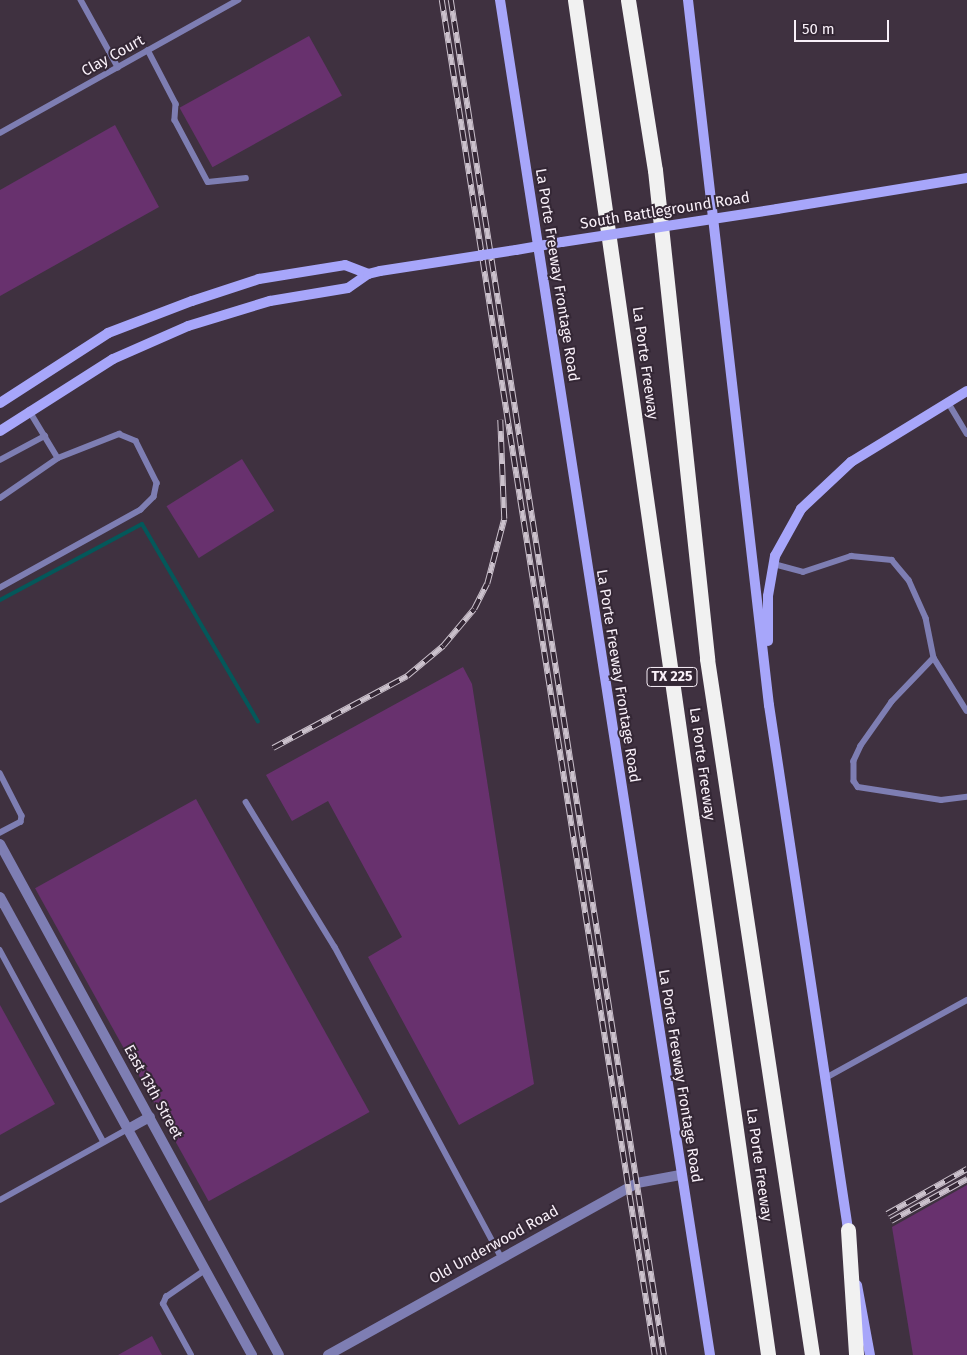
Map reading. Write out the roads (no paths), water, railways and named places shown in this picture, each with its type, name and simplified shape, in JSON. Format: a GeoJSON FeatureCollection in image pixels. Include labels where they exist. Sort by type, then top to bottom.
{"type":"FeatureCollection","features":[{"type":"Feature","properties":{"kind":"highway","name":"La Porte Freeway"},"geometry":{"type":"LineString","coordinates":[[575,0],[768,1355]]}},
{"type":"Feature","properties":{"kind":"highway","name":"La Porte Freeway"},"geometry":{"type":"LineString","coordinates":[[628,0],[655,170],[707,659],[812,1355]]}},
{"type":"Feature","properties":{"kind":"highway"},"geometry":{"type":"LineString","coordinates":[[848,1230],[856,1355]]}},
{"type":"Feature","properties":{"kind":"main road","name":"La Porte Freeway Frontage Road"},"geometry":{"type":"LineString","coordinates":[[500,0],[680,1175],[710,1355]]}},
{"type":"Feature","properties":{"kind":"main road"},"geometry":{"type":"LineString","coordinates":[[688,0],[770,705],[822,1080],[870,1355]]}},
{"type":"Feature","properties":{"kind":"main road","name":"South Battleground Road"},"geometry":{"type":"LineString","coordinates":[[0,431],[29,410],[113,359],[188,326],[270,302],[348,288],[368,274],[967,178]]}},
{"type":"Feature","properties":{"kind":"main road"},"geometry":{"type":"LineString","coordinates":[[0,403],[108,333],[192,301],[259,279],[345,265],[368,274]]}},
{"type":"Feature","properties":{"kind":"main road"},"geometry":{"type":"LineString","coordinates":[[770,705],[768,596],[774,564],[790,523],[822,486],[851,462],[967,391]]}},
{"type":"Feature","properties":{"kind":"street","name":"East 13th Street"},"geometry":{"type":"LineString","coordinates":[[0,844],[279,1355]]}},
{"type":"Feature","properties":{"kind":"street"},"geometry":{"type":"LineString","coordinates":[[0,897],[252,1355]]}},
{"type":"Feature","properties":{"kind":"street"},"geometry":{"type":"LineString","coordinates":[[128,1129],[150,1117]]}},
{"type":"Feature","properties":{"kind":"street","name":"Old Underwood Road"},"geometry":{"type":"LineString","coordinates":[[328,1355],[638,1183],[680,1175]]}},
{"type":"Feature","properties":{"kind":"lane"},"geometry":{"type":"LineString","coordinates":[[81,0],[118,68]]}},
{"type":"Feature","properties":{"kind":"lane","name":"Clay Court"},"geometry":{"type":"LineString","coordinates":[[0,133],[238,0]]}},
{"type":"Feature","properties":{"kind":"lane"},"geometry":{"type":"LineString","coordinates":[[148,50],[176,104],[175,120],[208,182],[246,178]]}},
{"type":"Feature","properties":{"kind":"lane"},"geometry":{"type":"LineString","coordinates":[[948,402],[967,434]]}},
{"type":"Feature","properties":{"kind":"lane"},"geometry":{"type":"LineString","coordinates":[[29,410],[58,458]]}},
{"type":"Feature","properties":{"kind":"lane"},"geometry":{"type":"LineString","coordinates":[[0,498],[58,458],[119,434],[136,441],[153,470],[157,483],[154,497],[141,510],[0,588]]}},
{"type":"Feature","properties":{"kind":"lane"},"geometry":{"type":"LineString","coordinates":[[0,460],[45,436]]}},
{"type":"Feature","properties":{"kind":"lane"},"geometry":{"type":"LineString","coordinates":[[774,564],[803,572],[851,556],[892,560],[909,580],[926,618],[934,658],[967,710]]}},
{"type":"Feature","properties":{"kind":"lane"},"geometry":{"type":"LineString","coordinates":[[934,658],[865,739],[854,761],[854,782],[858,787],[941,800],[967,797]]}},
{"type":"Feature","properties":{"kind":"lane"},"geometry":{"type":"LineString","coordinates":[[0,773],[22,816],[21,822],[0,833]]}},
{"type":"Feature","properties":{"kind":"lane"},"geometry":{"type":"LineString","coordinates":[[246,802],[335,947],[502,1258]]}},
{"type":"Feature","properties":{"kind":"lane"},"geometry":{"type":"LineString","coordinates":[[0,950],[104,1142]]}},
{"type":"Feature","properties":{"kind":"lane"},"geometry":{"type":"LineString","coordinates":[[822,1080],[967,1000]]}},
{"type":"Feature","properties":{"kind":"lane"},"geometry":{"type":"LineString","coordinates":[[0,1200],[128,1129]]}},
{"type":"Feature","properties":{"kind":"lane"},"geometry":{"type":"LineString","coordinates":[[191,1355],[163,1304],[205,1270]]}},
{"type":"Feature","properties":{"kind":"waterway"},"geometry":{"type":"LineString","coordinates":[[0,600],[142,524],[258,722]]}},
{"type":"Feature","properties":{"kind":"railway"},"geometry":{"type":"LineString","coordinates":[[442,0],[655,1355]]}},
{"type":"Feature","properties":{"kind":"railway"},"geometry":{"type":"LineString","coordinates":[[451,0],[664,1355]]}},
{"type":"Feature","properties":{"kind":"railway"},"geometry":{"type":"LineString","coordinates":[[273,748],[407,676],[443,646],[474,609],[487,584],[504,519],[500,420]]}},
{"type":"Feature","properties":{"kind":"railway"},"geometry":{"type":"LineString","coordinates":[[887,1214],[967,1169]]}},
{"type":"Feature","properties":{"kind":"railway"},"geometry":{"type":"LineString","coordinates":[[891,1221],[967,1179]]}}]}
